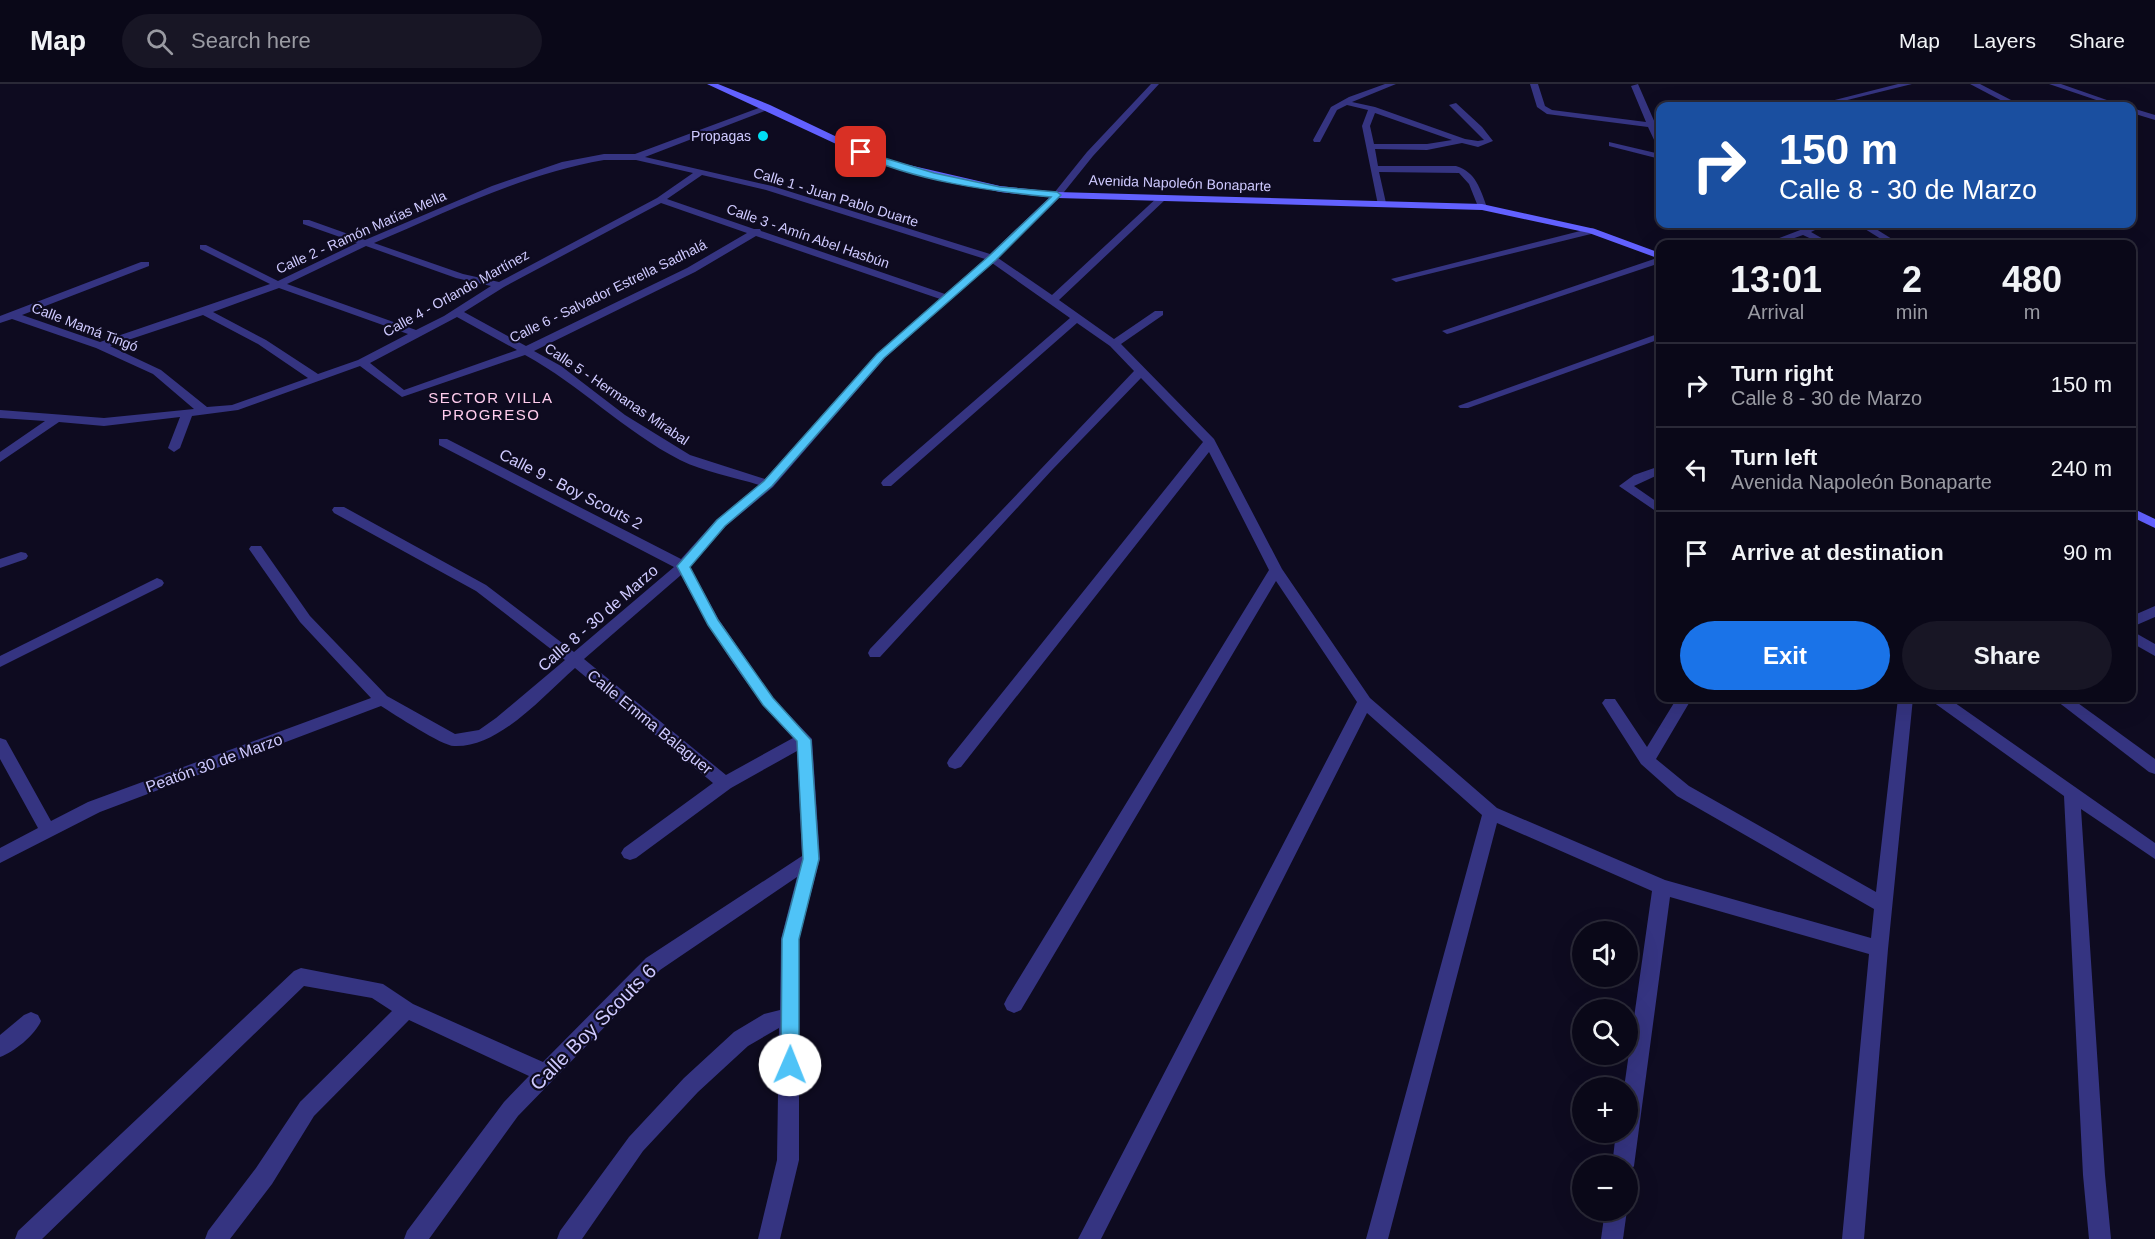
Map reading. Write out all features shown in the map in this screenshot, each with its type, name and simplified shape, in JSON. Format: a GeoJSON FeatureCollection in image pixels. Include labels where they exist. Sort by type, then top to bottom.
{"type":"FeatureCollection","features":[{"type":"Feature","properties":{"kind":"main road","name":"Avenida Napoleón Bonaparte"},"geometry":{"type":"LineString","coordinates":[[711,84],[767,107],[879,161],[1000,189],[1057,195],[1482,207],[1592,231],[1656,256]]}},
{"type":"Feature","properties":{"kind":"main road"},"geometry":{"type":"LineString","coordinates":[[2136,514],[2155,524]]}},
{"type":"Feature","properties":{"kind":"street","name":"Calle 8 - 30 de Marzo"},"geometry":{"type":"LineString","coordinates":[[382,700],[453,740],[483,735],[493,728],[683,566],[721,523],[768,484],[881,356],[992,258],[1057,195],[1090,154],[1155,84]]}},
{"type":"Feature","properties":{"kind":"street"},"geometry":{"type":"LineString","coordinates":[[1317,140],[1334,109],[1392,84]]}},
{"type":"Feature","properties":{"kind":"street"},"geometry":{"type":"LineString","coordinates":[[1533,84],[1541,107],[1550,112],[1654,126]]}},
{"type":"Feature","properties":{"kind":"street"},"geometry":{"type":"LineString","coordinates":[[1832,102],[1908,84]]}},
{"type":"Feature","properties":{"kind":"street"},"geometry":{"type":"LineString","coordinates":[[1974,84],[2009,101]]}},
{"type":"Feature","properties":{"kind":"street"},"geometry":{"type":"LineString","coordinates":[[2053,84],[2108,102]]}},
{"type":"Feature","properties":{"kind":"street"},"geometry":{"type":"LineString","coordinates":[[1635,86],[1656,132]]}},
{"type":"Feature","properties":{"kind":"street"},"geometry":{"type":"LineString","coordinates":[[1347,103],[1372,109],[1463,141],[1478,144],[1490,141],[1487,135],[1470,123],[1454,105]]}},
{"type":"Feature","properties":{"kind":"street"},"geometry":{"type":"LineString","coordinates":[[636,157],[767,107]]}},
{"type":"Feature","properties":{"kind":"street"},"geometry":{"type":"LineString","coordinates":[[1372,109],[1366,126],[1381,203]]}},
{"type":"Feature","properties":{"kind":"street"},"geometry":{"type":"LineString","coordinates":[[2136,111],[2155,118]]}},
{"type":"Feature","properties":{"kind":"street"},"geometry":{"type":"LineString","coordinates":[[1371,146],[1427,147],[1463,141]]}},
{"type":"Feature","properties":{"kind":"street"},"geometry":{"type":"LineString","coordinates":[[1612,144],[1656,157]]}},
{"type":"Feature","properties":{"kind":"street","name":"Calle 2 - Ramón Matías Mella"},"geometry":{"type":"LineString","coordinates":[[100,346],[205,312],[277,284],[495,188],[565,164],[604,157],[636,157]]}},
{"type":"Feature","properties":{"kind":"street","name":"Calle 1 - Juan Pablo Duarte"},"geometry":{"type":"LineString","coordinates":[[636,157],[769,188],[992,258],[1054,299],[1076,318],[1114,344],[1210,442],[1276,570],[1365,702],[1491,813],[1662,887],[1879,949]]}},
{"type":"Feature","properties":{"kind":"street"},"geometry":{"type":"LineString","coordinates":[[1375,169],[1465,171],[1471,176],[1482,207]]}},
{"type":"Feature","properties":{"kind":"street","name":"Calle 4 - Orlando Martínez"},"geometry":{"type":"LineString","coordinates":[[0,414],[104,422],[234,408],[362,362],[414,333],[457,313],[500,285],[660,200],[699,172]]}},
{"type":"Feature","properties":{"kind":"street"},"geometry":{"type":"LineString","coordinates":[[1054,299],[1163,197]]}},
{"type":"Feature","properties":{"kind":"street","name":"Calle 3 - Amín Abel Hasbún"},"geometry":{"type":"LineString","coordinates":[[660,200],[757,231],[947,298]]}},
{"type":"Feature","properties":{"kind":"street"},"geometry":{"type":"LineString","coordinates":[[306,222],[460,276],[500,285]]}},
{"type":"Feature","properties":{"kind":"street"},"geometry":{"type":"LineString","coordinates":[[1779,240],[1812,228]]}},
{"type":"Feature","properties":{"kind":"street"},"geometry":{"type":"LineString","coordinates":[[1869,228],[1888,240]]}},
{"type":"Feature","properties":{"kind":"street","name":"Calle 6 - Salvador Estrella Sadhalá"},"geometry":{"type":"LineString","coordinates":[[362,362],[402,394],[525,351],[691,270],[757,231]]}},
{"type":"Feature","properties":{"kind":"street"},"geometry":{"type":"LineString","coordinates":[[1396,279],[1592,231]]}},
{"type":"Feature","properties":{"kind":"street"},"geometry":{"type":"LineString","coordinates":[[1803,231],[1820,240]]}},
{"type":"Feature","properties":{"kind":"street"},"geometry":{"type":"LineString","coordinates":[[203,247],[277,284],[414,333]]}},
{"type":"Feature","properties":{"kind":"street"},"geometry":{"type":"LineString","coordinates":[[1447,331],[1656,259]]}},
{"type":"Feature","properties":{"kind":"street"},"geometry":{"type":"LineString","coordinates":[[0,320],[145,264]]}},
{"type":"Feature","properties":{"kind":"street"},"geometry":{"type":"LineString","coordinates":[[205,312],[262,342],[316,378]]}},
{"type":"Feature","properties":{"kind":"street","name":"Calle 5 - Hermanas Mirabal"},"geometry":{"type":"LineString","coordinates":[[457,313],[557,368],[621,418],[686,458],[768,484]]}},
{"type":"Feature","properties":{"kind":"street"},"geometry":{"type":"LineString","coordinates":[[1114,344],[1159,313]]}},
{"type":"Feature","properties":{"kind":"street","name":"Calle Mamá Tingó"},"geometry":{"type":"LineString","coordinates":[[11,315],[100,346],[157,372],[205,412]]}},
{"type":"Feature","properties":{"kind":"street"},"geometry":{"type":"LineString","coordinates":[[887,483],[1076,318]]}},
{"type":"Feature","properties":{"kind":"street"},"geometry":{"type":"LineString","coordinates":[[1464,406],[1656,337]]}},
{"type":"Feature","properties":{"kind":"street"},"geometry":{"type":"LineString","coordinates":[[874,653],[1048,466],[1141,372]]}},
{"type":"Feature","properties":{"kind":"street"},"geometry":{"type":"LineString","coordinates":[[174,448],[187,414]]}},
{"type":"Feature","properties":{"kind":"street"},"geometry":{"type":"LineString","coordinates":[[0,458],[56,419]]}},
{"type":"Feature","properties":{"kind":"street","name":"Calle 9 - Boy Scouts 2"},"geometry":{"type":"LineString","coordinates":[[443,442],[683,566]]}},
{"type":"Feature","properties":{"kind":"street"},"geometry":{"type":"LineString","coordinates":[[955,763],[1210,442]]}},
{"type":"Feature","properties":{"kind":"street"},"geometry":{"type":"LineString","coordinates":[[1656,471],[1625,486],[1656,507]]}},
{"type":"Feature","properties":{"kind":"street","name":"Calle Emma Balaguer"},"geometry":{"type":"LineString","coordinates":[[339,510],[481,588],[575,660],[725,783]]}},
{"type":"Feature","properties":{"kind":"street"},"geometry":{"type":"LineString","coordinates":[[256,549],[305,619],[382,700]]}},
{"type":"Feature","properties":{"kind":"street"},"geometry":{"type":"LineString","coordinates":[[0,564],[21,556]]}},
{"type":"Feature","properties":{"kind":"street"},"geometry":{"type":"LineString","coordinates":[[683,566],[713,622],[731,649],[768,702],[804,740],[811,859],[790,939],[788,1160],[769,1239]]}},
{"type":"Feature","properties":{"kind":"street"},"geometry":{"type":"LineString","coordinates":[[1014,1004],[1276,570]]}},
{"type":"Feature","properties":{"kind":"street"},"geometry":{"type":"LineString","coordinates":[[0,662],[157,583]]}},
{"type":"Feature","properties":{"kind":"street"},"geometry":{"type":"LineString","coordinates":[[2136,620],[2155,611]]}},
{"type":"Feature","properties":{"kind":"street"},"geometry":{"type":"LineString","coordinates":[[2136,639],[2155,651]]}},
{"type":"Feature","properties":{"kind":"street","name":"Peatón 30 de Marzo"},"geometry":{"type":"LineString","coordinates":[[0,856],[94,807],[382,700]]}},
{"type":"Feature","properties":{"kind":"street"},"geometry":{"type":"LineString","coordinates":[[1089,1239],[1365,702]]}},
{"type":"Feature","properties":{"kind":"street"},"geometry":{"type":"LineString","coordinates":[[1647,760],[1683,702]]}},
{"type":"Feature","properties":{"kind":"street"},"geometry":{"type":"LineString","coordinates":[[1853,1239],[1879,949],[1906,702]]}},
{"type":"Feature","properties":{"kind":"street"},"geometry":{"type":"LineString","coordinates":[[1944,702],[2155,852]]}},
{"type":"Feature","properties":{"kind":"street"},"geometry":{"type":"LineString","coordinates":[[2066,702],[2155,768]]}},
{"type":"Feature","properties":{"kind":"street"},"geometry":{"type":"LineString","coordinates":[[1610,703],[1647,760],[1683,791],[1884,905]]}},
{"type":"Feature","properties":{"kind":"street"},"geometry":{"type":"LineString","coordinates":[[630,853],[725,783],[804,740]]}},
{"type":"Feature","properties":{"kind":"street"},"geometry":{"type":"LineString","coordinates":[[0,744],[48,831]]}},
{"type":"Feature","properties":{"kind":"street"},"geometry":{"type":"LineString","coordinates":[[2072,792],[2093,1163],[2100,1239]]}},
{"type":"Feature","properties":{"kind":"street"},"geometry":{"type":"LineString","coordinates":[[1377,1239],[1491,813]]}},
{"type":"Feature","properties":{"kind":"street","name":"Calle Boy Scouts 6"},"geometry":{"type":"LineString","coordinates":[[415,1239],[511,1109],[653,964],[811,859]]}},
{"type":"Feature","properties":{"kind":"street"},"geometry":{"type":"LineString","coordinates":[[1635,1077],[1662,887]]}},
{"type":"Feature","properties":{"kind":"street"},"geometry":{"type":"LineString","coordinates":[[26,1239],[301,977],[376,990],[406,1010],[474,1039],[546,1074]]}},
{"type":"Feature","properties":{"kind":"street"},"geometry":{"type":"LineString","coordinates":[[216,1239],[264,1176],[307,1109],[406,1010]]}},
{"type":"Feature","properties":{"kind":"street"},"geometry":{"type":"LineString","coordinates":[[568,1239],[636,1144],[691,1085],[741,1038],[771,1020],[791,1017]]}},
{"type":"Feature","properties":{"kind":"street"},"geometry":{"type":"LineString","coordinates":[[0,1048],[31,1021]]}},
{"type":"Feature","properties":{"kind":"street"},"geometry":{"type":"LineString","coordinates":[[1612,1239],[1614,1221]]}},
{"type":"Feature","properties":{"kind":"place","name":"Propagas"},"geometry":{"type":"Point","coordinates":[763,136]}},
{"type":"Feature","properties":{"kind":"district","name":"SECTOR VILLA PROGRESO"},"geometry":{"type":"Point","coordinates":[491,406]}},
{"type":"Feature","properties":{"kind":"route"},"geometry":{"type":"LineString","coordinates":[[790,1065],[790,939],[811,859],[804,740],[768,702],[713,622],[683,566],[721,523],[768,484],[881,356],[992,258],[1057,195],[1000,189],[933,175],[879,161],[861,152]]}}]}
